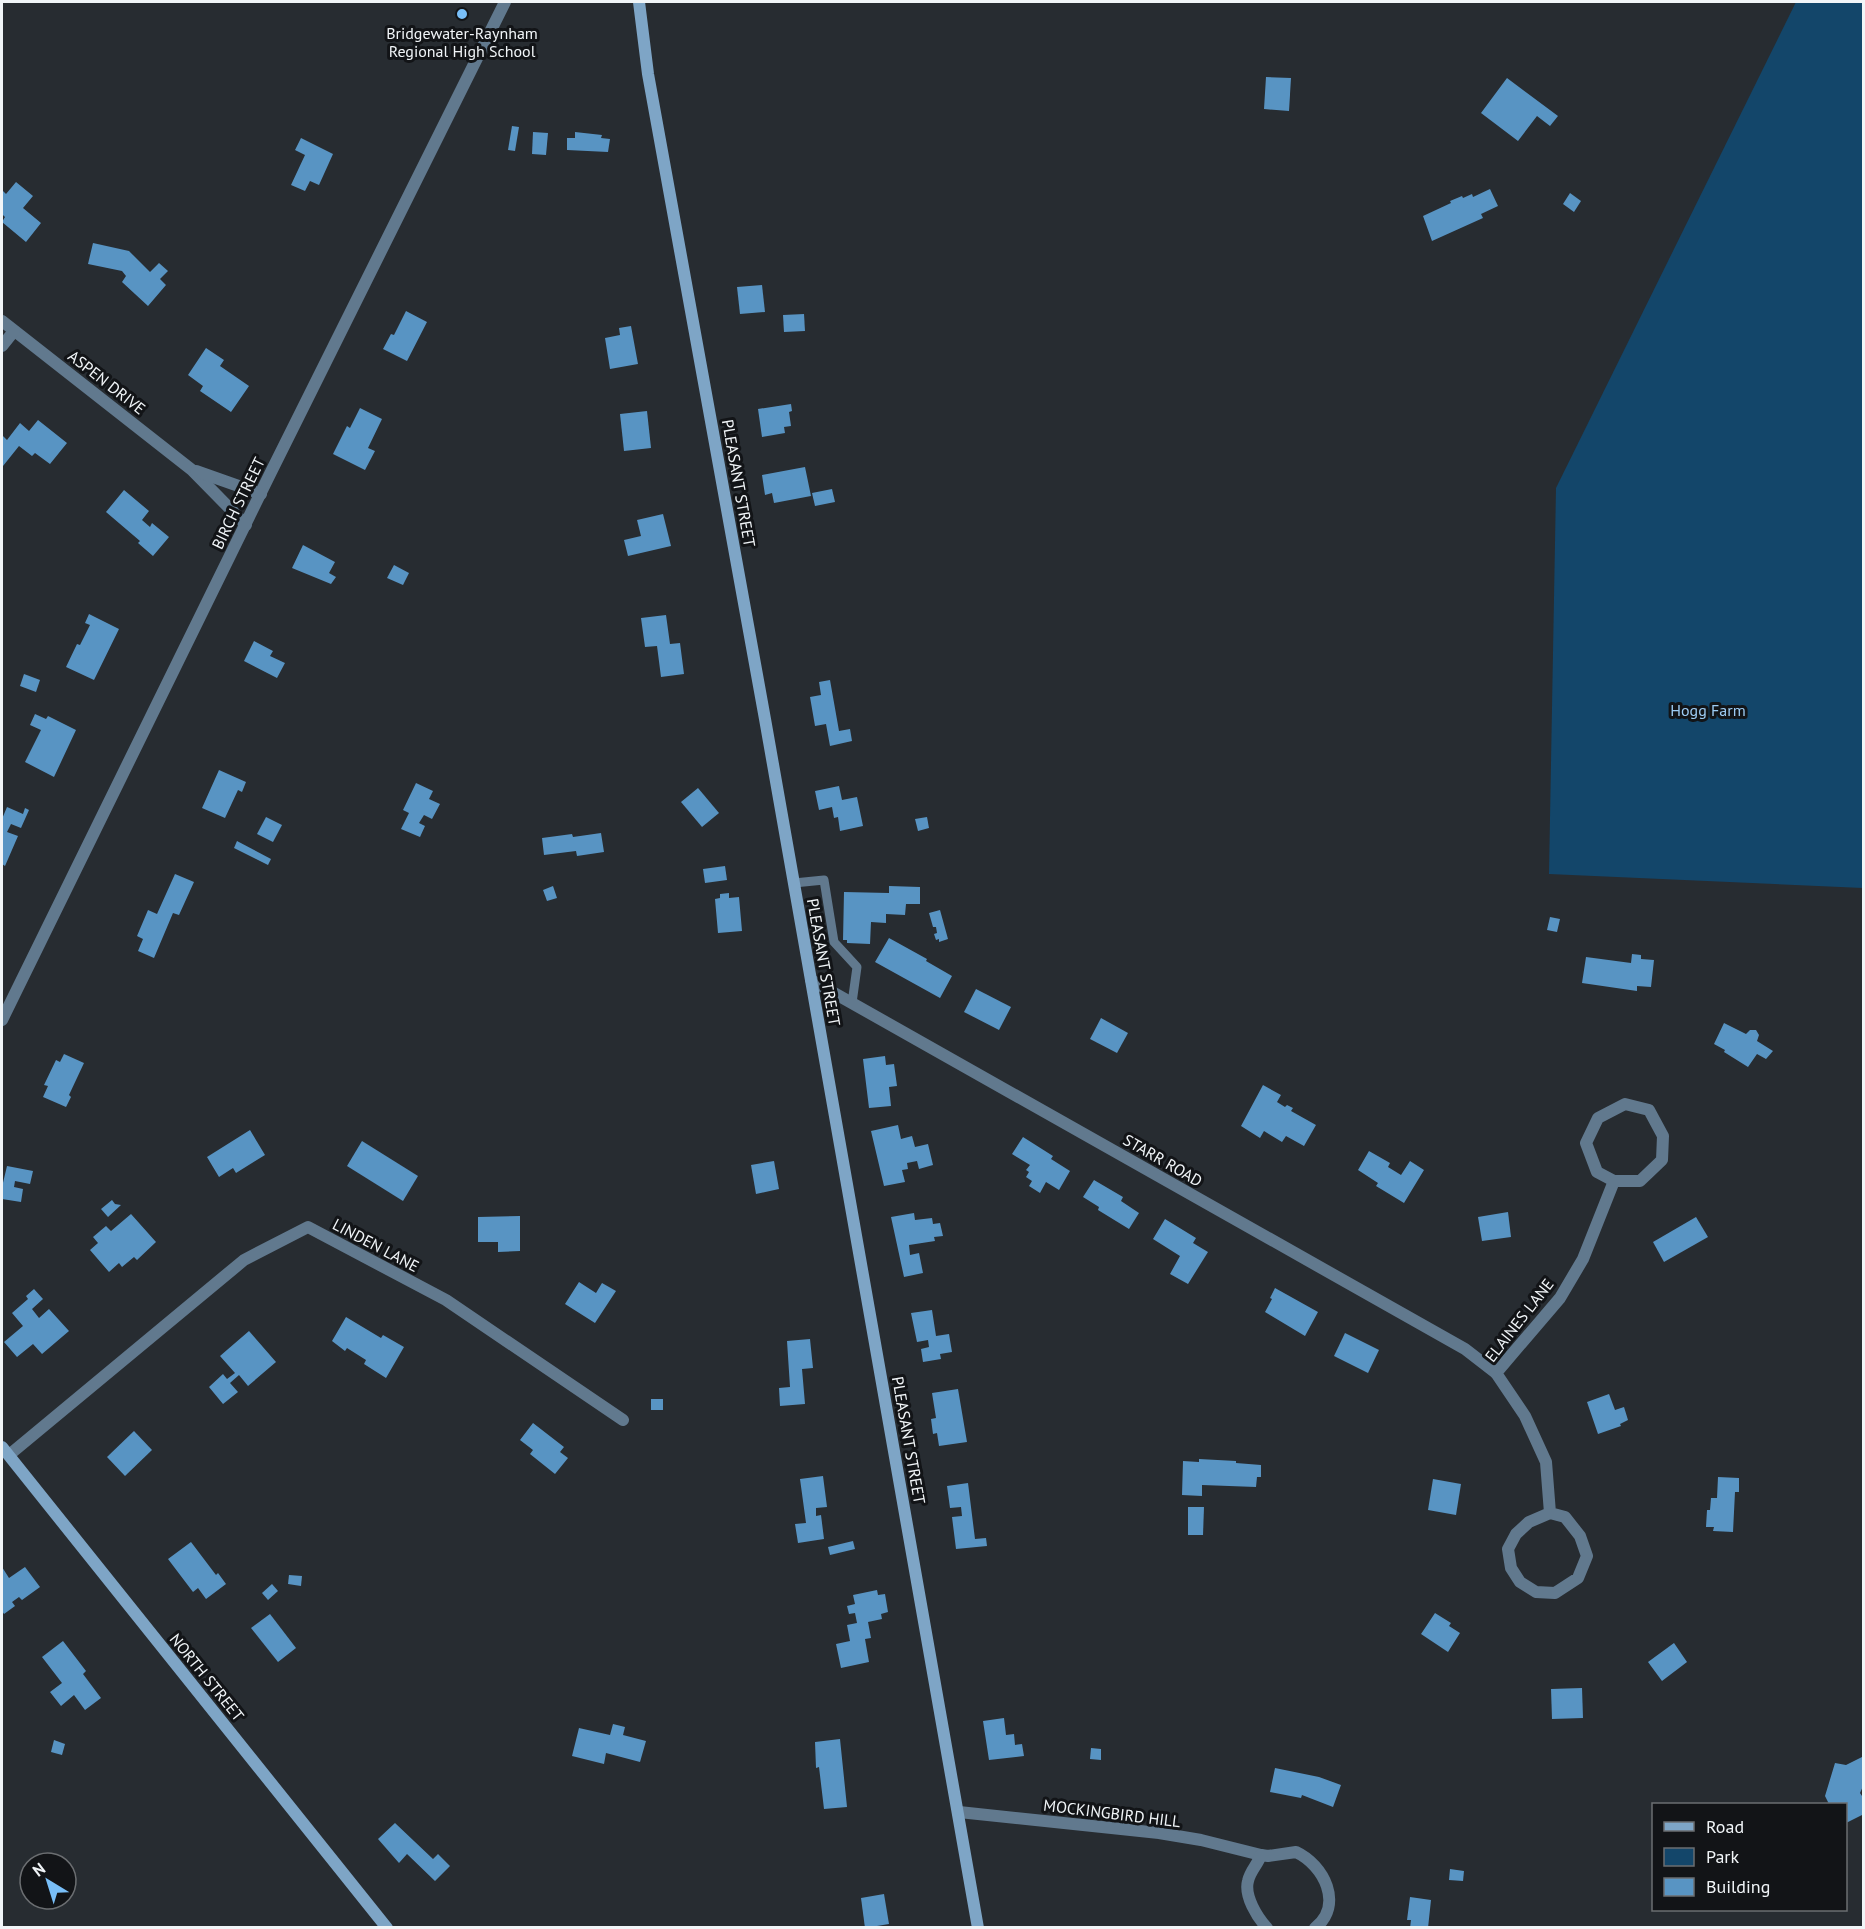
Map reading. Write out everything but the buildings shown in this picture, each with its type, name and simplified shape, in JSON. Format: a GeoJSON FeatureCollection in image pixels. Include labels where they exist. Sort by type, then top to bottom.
{"type":"FeatureCollection","features":[{"type":"Feature","properties":{"kind":"main road","name":"PLEASANT STREET"},"geometry":{"type":"LineString","coordinates":[[639,2],[648,74],[794,883],[978,1928]]}},
{"type":"Feature","properties":{"kind":"main road","name":"NORTH STREET"},"geometry":{"type":"LineString","coordinates":[[5,1451],[387,1928]]}},
{"type":"Feature","properties":{"kind":"street","name":"BIRCH STREET"},"geometry":{"type":"LineString","coordinates":[[2,1020],[505,2]]}},
{"type":"Feature","properties":{"kind":"street","name":"ASPEN DRIVE"},"geometry":{"type":"LineString","coordinates":[[2,321],[192,470],[246,525]]}},
{"type":"Feature","properties":{"kind":"street"},"geometry":{"type":"LineString","coordinates":[[2,346],[14,331]]}},
{"type":"Feature","properties":{"kind":"street","name":"ASPEN DRIVE"},"geometry":{"type":"LineString","coordinates":[[192,470],[261,494]]}},
{"type":"Feature","properties":{"kind":"street","name":"STARR ROAD"},"geometry":{"type":"LineString","coordinates":[[811,980],[1465,1349],[1496,1373]]}},
{"type":"Feature","properties":{"kind":"street"},"geometry":{"type":"LineString","coordinates":[[1625,1104],[1649,1110],[1663,1136],[1662,1160],[1640,1181],[1614,1181],[1597,1172],[1586,1143],[1598,1118],[1625,1104]]}},
{"type":"Feature","properties":{"kind":"street","name":"ELAINES LANE"},"geometry":{"type":"LineString","coordinates":[[1550,1513],[1546,1462],[1525,1416],[1496,1373],[1560,1298],[1583,1259],[1614,1181]]}},
{"type":"Feature","properties":{"kind":"street","name":"LINDEN LANE"},"geometry":{"type":"LineString","coordinates":[[5,1451],[244,1260],[308,1227],[446,1300],[623,1420]]}},
{"type":"Feature","properties":{"kind":"street"},"geometry":{"type":"LineString","coordinates":[[1550,1513],[1565,1517],[1580,1536],[1587,1556],[1578,1578],[1555,1593],[1536,1592],[1520,1582],[1511,1568],[1509,1549],[1516,1534],[1529,1522],[1550,1513]]}},
{"type":"Feature","properties":{"kind":"street","name":"MOCKINGBIRD HILL"},"geometry":{"type":"LineString","coordinates":[[958,1812],[1159,1833],[1201,1840],[1268,1856],[1296,1852],[1306,1856],[1321,1871],[1328,1888],[1329,1897],[1324,1917],[1315,1928]]}},
{"type":"Feature","properties":{"kind":"street"},"geometry":{"type":"LineString","coordinates":[[1261,1855],[1247,1882],[1254,1910],[1268,1928]]}},
{"type":"Feature","properties":{"kind":"lane"},"geometry":{"type":"LineString","coordinates":[[794,883],[824,880],[834,942],[857,967],[852,1003]]}},
{"type":"Feature","properties":{"kind":"green space","name":"Hogg Farm"},"geometry":{"type":"Polygon","coordinates":[[[1796,2],[1863,2],[1863,888],[1549,874],[1556,488],[1796,2]]]}},
{"type":"Feature","properties":{"kind":"place","name":"Bridgewater-Raynham Regional High School"},"geometry":{"type":"Point","coordinates":[462,14]}}]}
